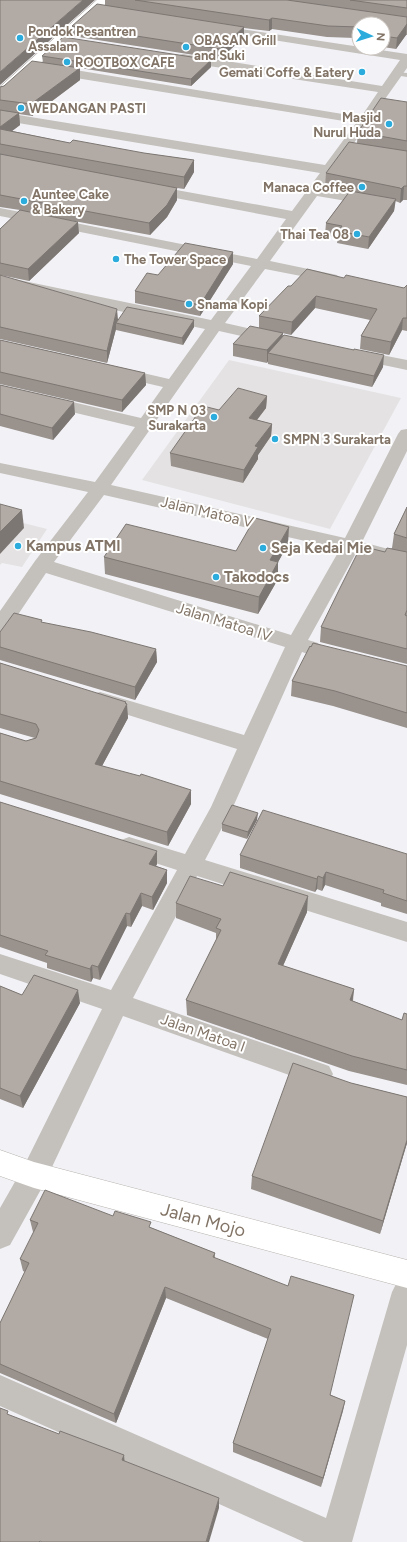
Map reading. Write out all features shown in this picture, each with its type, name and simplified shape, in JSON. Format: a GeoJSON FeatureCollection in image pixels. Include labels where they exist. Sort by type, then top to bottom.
{"type":"FeatureCollection","features":[{"type":"Feature","properties":{"kind":"street"},"geometry":{"type":"LineString","coordinates":[[0,93],[104,0]]}},
{"type":"Feature","properties":{"kind":"street"},"geometry":{"type":"LineString","coordinates":[[94,9],[110,12]]}},
{"type":"Feature","properties":{"kind":"street"},"geometry":{"type":"LineString","coordinates":[[0,626],[42,565],[100,488],[247,281],[296,216],[375,105],[386,90],[402,74],[407,58],[204,26]]}},
{"type":"Feature","properties":{"kind":"street"},"geometry":{"type":"LineString","coordinates":[[61,39],[77,42]]}},
{"type":"Feature","properties":{"kind":"street"},"geometry":{"type":"LineString","coordinates":[[169,56],[386,90]]}},
{"type":"Feature","properties":{"kind":"street"},"geometry":{"type":"LineString","coordinates":[[30,66],[364,121]]}},
{"type":"Feature","properties":{"kind":"street"},"geometry":{"type":"LineString","coordinates":[[375,105],[388,107]]}},
{"type":"Feature","properties":{"kind":"street"},"geometry":{"type":"LineString","coordinates":[[0,116],[329,170]]}},
{"type":"Feature","properties":{"kind":"street"},"geometry":{"type":"LineString","coordinates":[[344,149],[360,152]]}},
{"type":"Feature","properties":{"kind":"street"},"geometry":{"type":"LineString","coordinates":[[137,187],[296,216]]}},
{"type":"Feature","properties":{"kind":"street"},"geometry":{"type":"LineString","coordinates":[[314,191],[386,204]]}},
{"type":"Feature","properties":{"kind":"street"},"geometry":{"type":"LineString","coordinates":[[0,212],[346,280]]}},
{"type":"Feature","properties":{"kind":"street"},"geometry":{"type":"LineString","coordinates":[[0,281],[285,340]]}},
{"type":"Feature","properties":{"kind":"street"},"geometry":{"type":"LineString","coordinates":[[338,351],[407,365]]}},
{"type":"Feature","properties":{"kind":"street"},"geometry":{"type":"LineString","coordinates":[[106,369],[174,385]]}},
{"type":"Feature","properties":{"kind":"street"},"geometry":{"type":"LineString","coordinates":[[0,390],[145,424]]}},
{"type":"Feature","properties":{"kind":"street"},"geometry":{"type":"LineString","coordinates":[[0,1235],[34,1174],[117,1002],[222,807],[296,644],[350,545],[407,434]]}},
{"type":"Feature","properties":{"kind":"street","name":"Jalan Matoa V"},"geometry":{"type":"LineString","coordinates":[[0,468],[100,488],[350,545],[407,560]]}},
{"type":"Feature","properties":{"kind":"street","name":"Jalan Matoa IV"},"geometry":{"type":"LineString","coordinates":[[42,565],[326,652]]}},
{"type":"Feature","properties":{"kind":"street"},"geometry":{"type":"LineString","coordinates":[[83,694],[250,745]]}},
{"type":"Feature","properties":{"kind":"street"},"geometry":{"type":"LineString","coordinates":[[107,839],[407,932]]}},
{"type":"Feature","properties":{"kind":"street","name":"Jalan Matoa I"},"geometry":{"type":"LineString","coordinates":[[0,964],[117,1002],[342,1082]]}},
{"type":"Feature","properties":{"kind":"street","name":"Jalan Mojo"},"geometry":{"type":"LineString","coordinates":[[0,1163],[34,1174],[407,1274]]}},
{"type":"Feature","properties":{"kind":"street"},"geometry":{"type":"LineString","coordinates":[[0,1390],[330,1538],[407,1292]]}},
{"type":"Feature","properties":{"kind":"shaded area","name":"SMPN 3 Surakarta"},"geometry":{"type":"Polygon","coordinates":[[[229,360],[401,398],[330,529],[142,480],[229,360]]]}},
{"type":"Feature","properties":{"kind":"shaded area","name":"Kampus ATMI"},"geometry":{"type":"Polygon","coordinates":[[[0,517],[47,529],[22,567],[2,563],[0,565],[0,517]]]}},
{"type":"Feature","properties":{"kind":"building","name":"Pondok Pesantren Assalam"},"geometry":{"type":"Polygon","coordinates":[[[0,0],[83,0],[0,72],[0,0]]]}},
{"type":"Feature","properties":{"kind":"building"},"geometry":{"type":"Polygon","coordinates":[[[135,0],[287,0],[407,17],[407,24],[397,38],[391,37],[391,16],[351,16],[351,27],[328,26],[272,18],[269,20],[135,0]]]}},
{"type":"Feature","properties":{"kind":"building"},"geometry":{"type":"Polygon","coordinates":[[[350,0],[407,0],[407,8],[350,0]]]}},
{"type":"Feature","properties":{"kind":"building"},"geometry":{"type":"Polygon","coordinates":[[[97,4],[244,27],[220,49],[72,26],[97,4]]]}},
{"type":"Feature","properties":{"kind":"building"},"geometry":{"type":"Polygon","coordinates":[[[63,37],[211,60],[191,79],[42,56],[63,37]]]}},
{"type":"Feature","properties":{"kind":"building"},"geometry":{"type":"Polygon","coordinates":[[[32,61],[80,68],[31,104],[0,100],[0,87],[4,86],[32,61]]]}},
{"type":"Feature","properties":{"kind":"building"},"geometry":{"type":"Polygon","coordinates":[[[381,98],[407,102],[407,141],[358,132],[381,98]]]}},
{"type":"Feature","properties":{"kind":"building"},"geometry":{"type":"Polygon","coordinates":[[[0,110],[19,113],[0,127],[0,110]]]}},
{"type":"Feature","properties":{"kind":"building"},"geometry":{"type":"Polygon","coordinates":[[[0,129],[70,143],[73,140],[144,153],[194,160],[184,177],[0,144],[0,129]]]}},
{"type":"Feature","properties":{"kind":"building"},"geometry":{"type":"Polygon","coordinates":[[[349,142],[407,151],[407,186],[404,186],[401,189],[326,173],[349,142]]]}},
{"type":"Feature","properties":{"kind":"building"},"geometry":{"type":"Polygon","coordinates":[[[0,154],[177,188],[167,205],[149,223],[0,195],[0,154]]]}},
{"type":"Feature","properties":{"kind":"building"},"geometry":{"type":"Polygon","coordinates":[[[350,191],[396,199],[369,237],[338,231],[342,226],[326,223],[350,191]]]}},
{"type":"Feature","properties":{"kind":"building"},"geometry":{"type":"Polygon","coordinates":[[[20,210],[78,222],[28,269],[0,263],[0,229],[20,210]]]}},
{"type":"Feature","properties":{"kind":"building"},"geometry":{"type":"Polygon","coordinates":[[[185,243],[233,252],[200,305],[135,291],[147,273],[158,275],[185,243]]]}},
{"type":"Feature","properties":{"kind":"building"},"geometry":{"type":"Polygon","coordinates":[[[307,269],[344,278],[346,275],[404,288],[407,285],[407,318],[403,318],[391,342],[361,336],[377,309],[316,296],[292,322],[259,316],[307,269]]]}},
{"type":"Feature","properties":{"kind":"building"},"geometry":{"type":"Polygon","coordinates":[[[0,275],[117,309],[107,351],[0,327],[0,275]]]}},
{"type":"Feature","properties":{"kind":"building"},"geometry":{"type":"Polygon","coordinates":[[[127,307],[194,320],[182,338],[116,323],[127,307]]]}},
{"type":"Feature","properties":{"kind":"building"},"geometry":{"type":"Polygon","coordinates":[[[250,326],[283,333],[267,350],[233,344],[250,326]]]}},
{"type":"Feature","properties":{"kind":"building"},"geometry":{"type":"Polygon","coordinates":[[[284,335],[384,355],[374,376],[268,353],[284,335]]]}},
{"type":"Feature","properties":{"kind":"building"},"geometry":{"type":"Polygon","coordinates":[[[0,340],[145,373],[122,400],[0,372],[0,340]]]}},
{"type":"Feature","properties":{"kind":"building"},"geometry":{"type":"Polygon","coordinates":[[[0,385],[74,402],[52,428],[0,414],[0,385]]]}},
{"type":"Feature","properties":{"kind":"building"},"geometry":{"type":"Polygon","coordinates":[[[238,388],[267,396],[249,418],[272,424],[255,446],[258,447],[244,470],[170,453],[203,406],[219,410],[238,388]]]}},
{"type":"Feature","properties":{"kind":"building"},"geometry":{"type":"Polygon","coordinates":[[[0,504],[22,510],[0,532],[0,504]]]}},
{"type":"Feature","properties":{"kind":"building"},"geometry":{"type":"Polygon","coordinates":[[[407,507],[407,538],[394,534],[407,507]]]}},
{"type":"Feature","properties":{"kind":"building"},"geometry":{"type":"Polygon","coordinates":[[[255,518],[289,527],[270,560],[278,562],[259,597],[104,557],[126,524],[236,551],[255,518]]]}},
{"type":"Feature","properties":{"kind":"building"},"geometry":{"type":"Polygon","coordinates":[[[361,546],[385,552],[387,548],[407,552],[407,610],[405,615],[407,616],[407,649],[321,627],[361,546]]]}},
{"type":"Feature","properties":{"kind":"building"},"geometry":{"type":"Polygon","coordinates":[[[14,613],[42,620],[41,622],[91,632],[156,649],[135,687],[0,647],[0,632],[14,613]]]}},
{"type":"Feature","properties":{"kind":"building"},"geometry":{"type":"Polygon","coordinates":[[[313,643],[407,666],[407,713],[335,691],[292,681],[313,643]]]}},
{"type":"Feature","properties":{"kind":"building"},"geometry":{"type":"Polygon","coordinates":[[[0,663],[126,702],[125,703],[127,704],[95,764],[140,776],[141,774],[191,790],[167,832],[0,781],[0,733],[26,741],[36,738],[39,730],[36,724],[0,714],[0,663]]]}},
{"type":"Feature","properties":{"kind":"building"},"geometry":{"type":"Polygon","coordinates":[[[0,802],[157,851],[149,864],[167,870],[152,897],[141,893],[130,914],[126,913],[98,967],[92,965],[90,969],[45,955],[48,951],[0,935],[0,802]]]}},
{"type":"Feature","properties":{"kind":"building"},"geometry":{"type":"Polygon","coordinates":[[[232,805],[258,813],[248,832],[222,824],[232,805]]]}},
{"type":"Feature","properties":{"kind":"building"},"geometry":{"type":"Polygon","coordinates":[[[263,810],[407,854],[407,901],[383,893],[384,890],[326,872],[323,878],[318,876],[317,879],[240,855],[263,810]]]}},
{"type":"Feature","properties":{"kind":"building"},"geometry":{"type":"Polygon","coordinates":[[[230,872],[308,896],[278,964],[354,989],[350,1000],[402,1020],[404,1013],[407,1014],[407,1070],[352,1056],[186,1000],[221,930],[216,928],[221,919],[176,903],[190,876],[223,886],[230,872]]]}},
{"type":"Feature","properties":{"kind":"building"},"geometry":{"type":"Polygon","coordinates":[[[34,975],[78,990],[20,1096],[0,1088],[0,986],[22,995],[34,975]]]}},
{"type":"Feature","properties":{"kind":"building"},"geometry":{"type":"Polygon","coordinates":[[[293,1063],[351,1083],[407,1097],[407,1140],[383,1221],[252,1176],[293,1063]]]}},
{"type":"Feature","properties":{"kind":"building"},"geometry":{"type":"Polygon","coordinates":[[[45,1190],[113,1216],[115,1211],[151,1222],[149,1227],[215,1253],[213,1257],[288,1286],[291,1276],[354,1295],[330,1395],[345,1401],[323,1478],[233,1443],[271,1329],[165,1287],[114,1414],[0,1364],[0,1323],[29,1263],[20,1259],[38,1223],[30,1220],[45,1190]]]}},
{"type":"Feature","properties":{"kind":"building"},"geometry":{"type":"Polygon","coordinates":[[[0,1408],[8,1411],[7,1414],[59,1434],[60,1431],[124,1455],[122,1460],[219,1498],[206,1542],[0,1542],[0,1408]]]}},
{"type":"Feature","properties":{"kind":"place","name":"Pondok Pesantren Assalam"},"geometry":{"type":"Point","coordinates":[20,38]}},
{"type":"Feature","properties":{"kind":"place","name":"OBASAN Grill and Suki"},"geometry":{"type":"Point","coordinates":[186,47]}},
{"type":"Feature","properties":{"kind":"place","name":"ROOTBOX CAFE"},"geometry":{"type":"Point","coordinates":[67,62]}},
{"type":"Feature","properties":{"kind":"place","name":"Gemati Coffe & Eatery"},"geometry":{"type":"Point","coordinates":[362,72]}},
{"type":"Feature","properties":{"kind":"place","name":"WEDANGAN PASTI"},"geometry":{"type":"Point","coordinates":[21,108]}},
{"type":"Feature","properties":{"kind":"place","name":"Masjid Nurul Huda"},"geometry":{"type":"Point","coordinates":[389,124]}},
{"type":"Feature","properties":{"kind":"place","name":"Manaca Coffee"},"geometry":{"type":"Point","coordinates":[362,187]}},
{"type":"Feature","properties":{"kind":"place","name":"Auntee Cake & Bakery"},"geometry":{"type":"Point","coordinates":[24,201]}},
{"type":"Feature","properties":{"kind":"place","name":"Thai Tea 08"},"geometry":{"type":"Point","coordinates":[357,234]}},
{"type":"Feature","properties":{"kind":"place","name":"The Tower Space"},"geometry":{"type":"Point","coordinates":[116,259]}},
{"type":"Feature","properties":{"kind":"place","name":"Snama Kopi"},"geometry":{"type":"Point","coordinates":[189,304]}},
{"type":"Feature","properties":{"kind":"place","name":"SMP N 03 Surakarta"},"geometry":{"type":"Point","coordinates":[214,417]}},
{"type":"Feature","properties":{"kind":"place","name":"SMPN 3 Surakarta"},"geometry":{"type":"Point","coordinates":[275,439]}},
{"type":"Feature","properties":{"kind":"place","name":"Kampus ATMI"},"geometry":{"type":"Point","coordinates":[18,546]}},
{"type":"Feature","properties":{"kind":"place","name":"Seja Kedai Mie"},"geometry":{"type":"Point","coordinates":[263,548]}},
{"type":"Feature","properties":{"kind":"place","name":"Takodocs"},"geometry":{"type":"Point","coordinates":[216,577]}}]}
